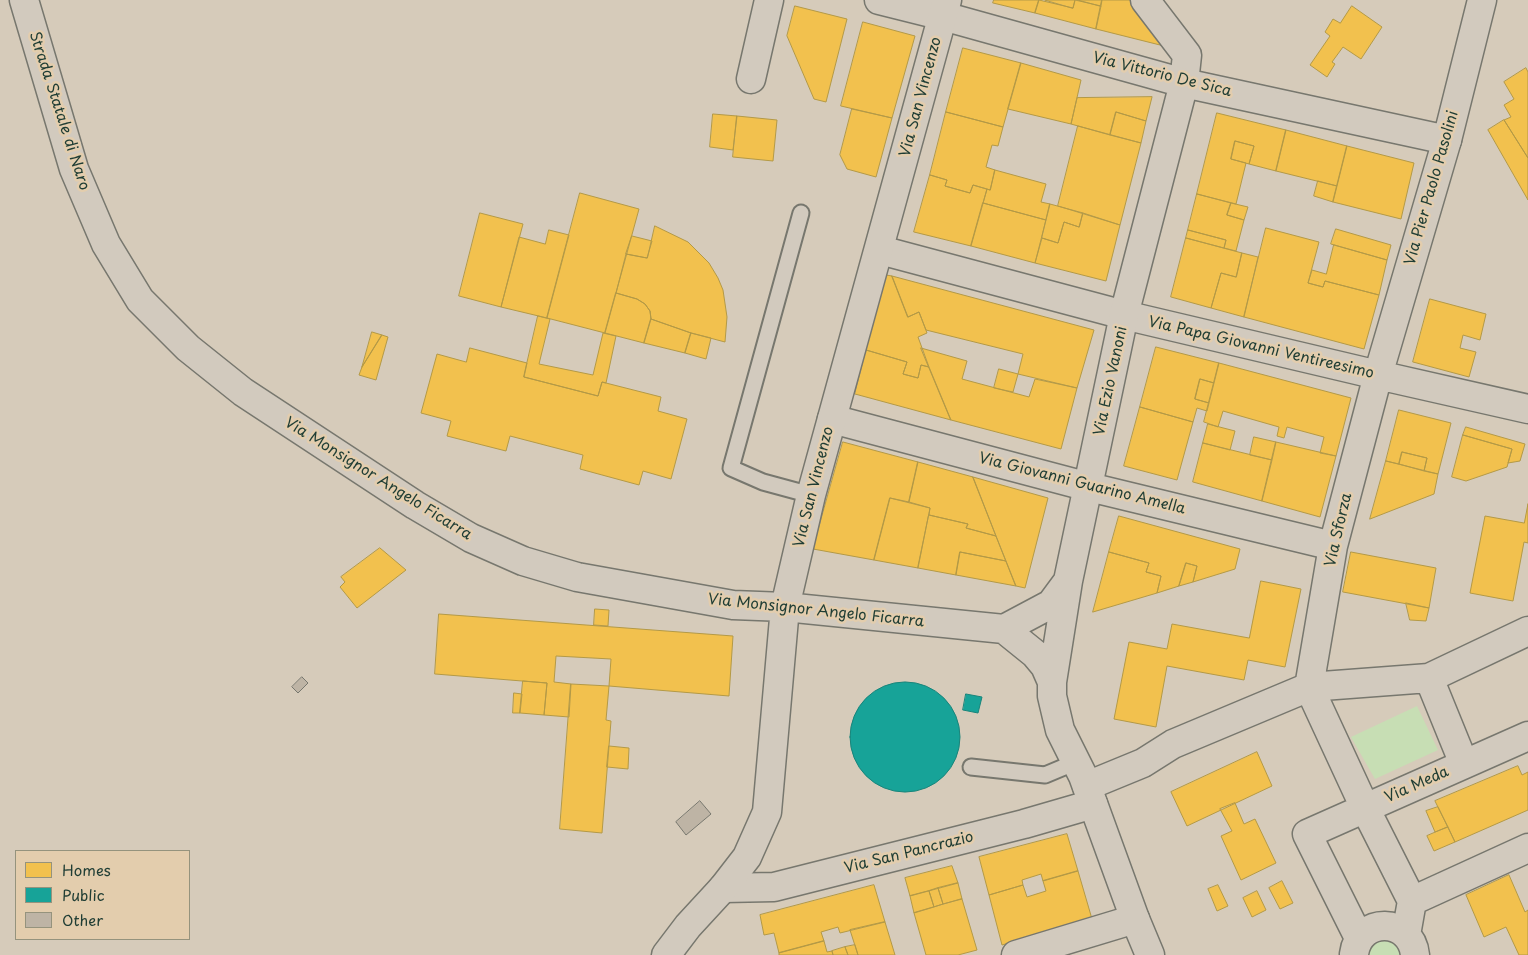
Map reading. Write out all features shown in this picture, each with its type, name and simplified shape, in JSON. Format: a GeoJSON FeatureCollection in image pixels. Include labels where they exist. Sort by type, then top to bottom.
{"type":"FeatureCollection","features":[{"type":"Feature","properties":{"kind":"street","name":"Strada Statale di Naro"},"geometry":{"type":"LineString","coordinates":[[24,0],[74,169],[106,244],[140,300]]}},
{"type":"Feature","properties":{"kind":"street"},"geometry":{"type":"LineString","coordinates":[[751,79],[769,0]]}},
{"type":"Feature","properties":{"kind":"street","name":"Via Vittorio De Sica"},"geometry":{"type":"LineString","coordinates":[[879,0],[945,8],[1184,83],[1447,140]]}},
{"type":"Feature","properties":{"kind":"street","name":"Via Ezio Vanoni"},"geometry":{"type":"LineString","coordinates":[[1052,682],[1068,581],[1124,315],[1184,83],[1188,54],[1145,0]]}},
{"type":"Feature","properties":{"kind":"street","name":"Via Pier Paolo Pasolini"},"geometry":{"type":"LineString","coordinates":[[1378,376],[1447,140],[1482,0]]}},
{"type":"Feature","properties":{"kind":"street","name":"Via San Vincenzo"},"geometry":{"type":"LineString","coordinates":[[666,955],[688,926],[723,888],[748,856],[767,812],[785,607],[811,495],[880,250],[945,8]]}},
{"type":"Feature","properties":{"kind":"street","name":"Via Papa Giovanni Ventireesimo"},"geometry":{"type":"LineString","coordinates":[[880,250],[1124,315],[1378,376],[1528,408]]}},
{"type":"Feature","properties":{"kind":"street","name":"Via Monsignor Angelo Ficarra"},"geometry":{"type":"LineString","coordinates":[[140,300],[188,348],[242,392],[415,505],[471,538],[522,561],[577,577],[733,605],[785,607],[1004,629]]}},
{"type":"Feature","properties":{"kind":"street","name":"Via Sforza"},"geometry":{"type":"LineString","coordinates":[[1309,687],[1333,546],[1378,376]]}},
{"type":"Feature","properties":{"kind":"street","name":"Via Giovanni Guarino Amella"},"geometry":{"type":"LineString","coordinates":[[832,418],[1089,486],[1333,546]]}},
{"type":"Feature","properties":{"kind":"street"},"geometry":{"type":"LineString","coordinates":[[1068,581],[1051,604],[1004,629],[1035,654],[1045,666],[1052,682],[1052,696],[1060,730],[1084,780],[1150,955]]}},
{"type":"Feature","properties":{"kind":"street"},"geometry":{"type":"LineString","coordinates":[[1464,764],[1429,678],[1528,631]]}},
{"type":"Feature","properties":{"kind":"street","name":"Via San Pancrazio"},"geometry":{"type":"LineString","coordinates":[[723,888],[774,887],[1024,824],[1128,750],[1173,744],[1309,687],[1429,678]]}},
{"type":"Feature","properties":{"kind":"street"},"geometry":{"type":"LineString","coordinates":[[1309,687],[1365,808],[1412,901],[1410,945]]}},
{"type":"Feature","properties":{"kind":"street","name":"Via Meda"},"geometry":{"type":"LineString","coordinates":[[1357,947],[1307,834],[1528,736]]}},
{"type":"Feature","properties":{"kind":"street"},"geometry":{"type":"LineString","coordinates":[[1412,901],[1528,848]]}},
{"type":"Feature","properties":{"kind":"street"},"geometry":{"type":"LineString","coordinates":[[1016,955],[1135,919]]}},
{"type":"Feature","properties":{"kind":"street"},"geometry":{"type":"LineString","coordinates":[[1357,947],[1367,931],[1377,926],[1398,928],[1410,945]]}},
{"type":"Feature","properties":{"kind":"lane"},"geometry":{"type":"LineString","coordinates":[[801,213],[731,468],[763,482],[811,495]]}},
{"type":"Feature","properties":{"kind":"lane"},"geometry":{"type":"LineString","coordinates":[[971,767],[1084,780]]}},
{"type":"Feature","properties":{"kind":"green space"},"geometry":{"type":"Polygon","coordinates":[[[1417,706],[1438,750],[1375,779],[1351,737],[1417,706]]]}},
{"type":"Feature","properties":{"kind":"green space"},"geometry":{"type":"Polygon","coordinates":[[[1385,937],[1399,946],[1401,955],[1366,955],[1371,943],[1385,937]]]}},
{"type":"Feature","properties":{"kind":"building: Homes"},"geometry":{"type":"Polygon","coordinates":[[[994,0],[1039,0],[1035,13],[993,3],[994,0]]]}},
{"type":"Feature","properties":{"kind":"building: Homes"},"geometry":{"type":"Polygon","coordinates":[[[1039,0],[1073,8],[1075,0],[1101,6],[1096,29],[1035,13],[1039,0]]]}},
{"type":"Feature","properties":{"kind":"building: Homes"},"geometry":{"type":"Polygon","coordinates":[[[1045,0],[1075,0],[1073,8],[1045,0]]]}},
{"type":"Feature","properties":{"kind":"building: Homes"},"geometry":{"type":"Polygon","coordinates":[[[1078,0],[1102,0],[1101,6],[1078,0]]]}},
{"type":"Feature","properties":{"kind":"building: Homes"},"geometry":{"type":"Polygon","coordinates":[[[1102,0],[1135,0],[1164,46],[1096,29],[1102,0]]]}},
{"type":"Feature","properties":{"kind":"building: Homes"},"geometry":{"type":"Polygon","coordinates":[[[795,6],[847,19],[826,102],[814,99],[787,36],[795,6]]]}},
{"type":"Feature","properties":{"kind":"building: Homes"},"geometry":{"type":"Polygon","coordinates":[[[1352,6],[1382,27],[1361,59],[1343,47],[1332,62],[1335,64],[1327,77],[1310,65],[1330,36],[1325,32],[1333,19],[1340,23],[1352,6]]]}},
{"type":"Feature","properties":{"kind":"building: Homes"},"geometry":{"type":"Polygon","coordinates":[[[863,22],[915,36],[892,118],[841,106],[863,22]]]}},
{"type":"Feature","properties":{"kind":"building: Homes"},"geometry":{"type":"Polygon","coordinates":[[[963,48],[1021,63],[1003,127],[946,112],[963,48]]]}},
{"type":"Feature","properties":{"kind":"building: Homes"},"geometry":{"type":"Polygon","coordinates":[[[1021,63],[1081,80],[1071,124],[1008,109],[1021,63]]]}},
{"type":"Feature","properties":{"kind":"building: Homes"},"geometry":{"type":"Polygon","coordinates":[[[1526,68],[1528,72],[1528,158],[1504,120],[1511,117],[1504,105],[1514,99],[1504,82],[1526,68]]]}},
{"type":"Feature","properties":{"kind":"building: Homes"},"geometry":{"type":"Polygon","coordinates":[[[1152,97],[1146,121],[1116,112],[1110,135],[1071,124],[1077,98],[1152,97]]]}},
{"type":"Feature","properties":{"kind":"building: Homes"},"geometry":{"type":"Polygon","coordinates":[[[852,109],[892,118],[876,177],[847,169],[840,155],[852,109]]]}},
{"type":"Feature","properties":{"kind":"building: Homes"},"geometry":{"type":"Polygon","coordinates":[[[946,112],[1003,127],[998,146],[992,145],[986,167],[995,170],[990,190],[973,185],[970,193],[945,186],[947,180],[930,175],[946,112]]]}},
{"type":"Feature","properties":{"kind":"building: Homes"},"geometry":{"type":"Polygon","coordinates":[[[1116,112],[1146,121],[1141,143],[1110,135],[1116,112]]]}},
{"type":"Feature","properties":{"kind":"building: Homes"},"geometry":{"type":"Polygon","coordinates":[[[1217,113],[1286,130],[1276,171],[1249,164],[1254,146],[1235,141],[1231,159],[1246,163],[1236,204],[1197,194],[1217,113]]]}},
{"type":"Feature","properties":{"kind":"building: Homes"},"geometry":{"type":"Polygon","coordinates":[[[713,114],[737,116],[733,150],[710,147],[713,114]]]}},
{"type":"Feature","properties":{"kind":"building: Homes"},"geometry":{"type":"Polygon","coordinates":[[[737,116],[777,120],[773,161],[733,157],[737,116]]]}},
{"type":"Feature","properties":{"kind":"building: Homes"},"geometry":{"type":"Polygon","coordinates":[[[1504,120],[1528,158],[1528,200],[1488,130],[1504,120]]]}},
{"type":"Feature","properties":{"kind":"building: Homes"},"geometry":{"type":"Polygon","coordinates":[[[1078,126],[1141,143],[1120,225],[1058,206],[1078,126]]]}},
{"type":"Feature","properties":{"kind":"building: Homes"},"geometry":{"type":"Polygon","coordinates":[[[1286,130],[1347,146],[1337,186],[1276,171],[1286,130]]]}},
{"type":"Feature","properties":{"kind":"building: Homes"},"geometry":{"type":"Polygon","coordinates":[[[1235,141],[1254,146],[1249,164],[1231,159],[1235,141]]]}},
{"type":"Feature","properties":{"kind":"building: Homes"},"geometry":{"type":"Polygon","coordinates":[[[1347,146],[1414,163],[1401,219],[1333,202],[1347,146]]]}},
{"type":"Feature","properties":{"kind":"building: Homes"},"geometry":{"type":"Polygon","coordinates":[[[995,170],[1046,184],[1041,202],[1050,204],[1046,220],[983,203],[987,189],[990,190],[995,170]]]}},
{"type":"Feature","properties":{"kind":"building: Homes"},"geometry":{"type":"Polygon","coordinates":[[[930,175],[947,180],[945,186],[970,193],[973,185],[987,189],[971,246],[914,232],[930,175]]]}},
{"type":"Feature","properties":{"kind":"building: Homes"},"geometry":{"type":"Polygon","coordinates":[[[1318,181],[1337,186],[1333,202],[1314,196],[1318,181]]]}},
{"type":"Feature","properties":{"kind":"building: Homes"},"geometry":{"type":"Polygon","coordinates":[[[580,193],[639,209],[605,333],[547,318],[580,193]]]}},
{"type":"Feature","properties":{"kind":"building: Homes"},"geometry":{"type":"Polygon","coordinates":[[[1197,194],[1231,203],[1227,215],[1244,220],[1236,251],[1224,248],[1226,240],[1188,230],[1197,194]]]}},
{"type":"Feature","properties":{"kind":"building: Homes"},"geometry":{"type":"Polygon","coordinates":[[[983,203],[1046,220],[1035,263],[971,246],[983,203]]]}},
{"type":"Feature","properties":{"kind":"building: Homes"},"geometry":{"type":"Polygon","coordinates":[[[1231,203],[1248,207],[1244,220],[1227,215],[1231,203]]]}},
{"type":"Feature","properties":{"kind":"building: Homes"},"geometry":{"type":"Polygon","coordinates":[[[1050,204],[1083,213],[1079,227],[1064,222],[1058,243],[1042,238],[1050,204]]]}},
{"type":"Feature","properties":{"kind":"building: Homes"},"geometry":{"type":"Polygon","coordinates":[[[480,213],[523,224],[501,307],[459,296],[480,213]]]}},
{"type":"Feature","properties":{"kind":"building: Homes"},"geometry":{"type":"Polygon","coordinates":[[[1083,213],[1120,225],[1106,281],[1035,263],[1042,238],[1058,243],[1064,222],[1079,227],[1083,213]]]}},
{"type":"Feature","properties":{"kind":"building: Homes"},"geometry":{"type":"Polygon","coordinates":[[[655,226],[688,242],[709,263],[723,290],[727,317],[725,342],[651,319],[650,311],[645,304],[637,299],[616,293],[626,254],[647,258],[655,226]]]}},
{"type":"Feature","properties":{"kind":"building: Homes"},"geometry":{"type":"Polygon","coordinates":[[[1266,228],[1319,242],[1308,283],[1323,287],[1325,281],[1379,295],[1364,349],[1244,317],[1266,228]]]}},
{"type":"Feature","properties":{"kind":"building: Homes"},"geometry":{"type":"Polygon","coordinates":[[[1336,229],[1391,245],[1387,260],[1331,244],[1336,229]]]}},
{"type":"Feature","properties":{"kind":"building: Homes"},"geometry":{"type":"Polygon","coordinates":[[[549,230],[569,235],[547,318],[501,307],[519,237],[545,244],[549,230]]]}},
{"type":"Feature","properties":{"kind":"building: Homes"},"geometry":{"type":"Polygon","coordinates":[[[1188,230],[1226,240],[1224,248],[1186,238],[1188,230]]]}},
{"type":"Feature","properties":{"kind":"building: Homes"},"geometry":{"type":"Polygon","coordinates":[[[632,236],[652,241],[647,258],[626,254],[632,236]]]}},
{"type":"Feature","properties":{"kind":"building: Homes"},"geometry":{"type":"Polygon","coordinates":[[[1186,238],[1242,253],[1236,277],[1221,273],[1211,308],[1171,297],[1186,238]]]}},
{"type":"Feature","properties":{"kind":"building: Homes"},"geometry":{"type":"Polygon","coordinates":[[[1334,245],[1387,260],[1379,295],[1325,281],[1323,287],[1308,283],[1312,270],[1326,274],[1334,245]]]}},
{"type":"Feature","properties":{"kind":"building: Homes"},"geometry":{"type":"Polygon","coordinates":[[[1242,253],[1258,257],[1244,317],[1211,308],[1221,273],[1236,277],[1242,253]]]}},
{"type":"Feature","properties":{"kind":"building: Homes"},"geometry":{"type":"Polygon","coordinates":[[[886,275],[892,276],[908,317],[919,312],[927,333],[918,337],[929,367],[921,365],[918,378],[903,374],[907,362],[866,350],[886,275]]]}},
{"type":"Feature","properties":{"kind":"building: Homes"},"geometry":{"type":"Polygon","coordinates":[[[892,276],[1094,330],[1077,388],[1018,374],[1023,354],[926,330],[919,312],[908,317],[892,276]]]}},
{"type":"Feature","properties":{"kind":"building: Homes"},"geometry":{"type":"Polygon","coordinates":[[[616,293],[637,299],[645,304],[650,311],[651,319],[644,343],[605,333],[616,293]]]}},
{"type":"Feature","properties":{"kind":"building: Homes"},"geometry":{"type":"Polygon","coordinates":[[[1430,299],[1486,314],[1480,340],[1463,335],[1460,348],[1476,352],[1469,377],[1413,362],[1430,299]]]}},
{"type":"Feature","properties":{"kind":"building: Homes"},"geometry":{"type":"Polygon","coordinates":[[[538,316],[550,319],[539,364],[593,375],[603,333],[616,336],[606,383],[602,382],[598,396],[524,377],[538,316]]]}},
{"type":"Feature","properties":{"kind":"building: Homes"},"geometry":{"type":"Polygon","coordinates":[[[651,319],[691,333],[685,353],[644,343],[651,319]]]}},
{"type":"Feature","properties":{"kind":"building: Homes"},"geometry":{"type":"Polygon","coordinates":[[[372,332],[382,335],[362,367],[372,332]]]}},
{"type":"Feature","properties":{"kind":"building: Homes"},"geometry":{"type":"Polygon","coordinates":[[[691,333],[711,338],[706,359],[685,353],[691,333]]]}},
{"type":"Feature","properties":{"kind":"building: Homes"},"geometry":{"type":"Polygon","coordinates":[[[382,335],[388,337],[376,380],[359,375],[362,367],[382,335]]]}},
{"type":"Feature","properties":{"kind":"building: Homes"},"geometry":{"type":"Polygon","coordinates":[[[1156,347],[1219,363],[1214,383],[1200,379],[1195,399],[1209,403],[1207,411],[1197,408],[1193,422],[1140,407],[1156,347]]]}},
{"type":"Feature","properties":{"kind":"building: Homes"},"geometry":{"type":"Polygon","coordinates":[[[470,348],[527,363],[524,377],[598,396],[602,382],[661,397],[658,411],[687,419],[671,479],[643,471],[639,485],[580,469],[583,455],[510,436],[506,451],[447,436],[451,421],[421,413],[437,354],[466,362],[470,348]]]}},
{"type":"Feature","properties":{"kind":"building: Homes"},"geometry":{"type":"Polygon","coordinates":[[[921,348],[967,361],[962,379],[1029,397],[1035,379],[1077,388],[1061,449],[951,420],[921,348]]]}},
{"type":"Feature","properties":{"kind":"building: Homes"},"geometry":{"type":"Polygon","coordinates":[[[866,350],[907,362],[903,374],[918,378],[921,365],[929,367],[951,420],[855,394],[866,350]]]}},
{"type":"Feature","properties":{"kind":"building: Homes"},"geometry":{"type":"Polygon","coordinates":[[[1219,363],[1351,398],[1336,456],[1320,453],[1324,437],[1287,427],[1284,438],[1277,436],[1279,427],[1223,411],[1218,427],[1204,422],[1219,363]]]}},
{"type":"Feature","properties":{"kind":"building: Homes"},"geometry":{"type":"Polygon","coordinates":[[[999,369],[1018,374],[1013,392],[994,388],[999,369]]]}},
{"type":"Feature","properties":{"kind":"building: Homes"},"geometry":{"type":"Polygon","coordinates":[[[1200,379],[1214,383],[1209,403],[1195,399],[1200,379]]]}},
{"type":"Feature","properties":{"kind":"building: Homes"},"geometry":{"type":"Polygon","coordinates":[[[1140,407],[1193,422],[1177,480],[1124,466],[1140,407]]]}},
{"type":"Feature","properties":{"kind":"building: Homes"},"geometry":{"type":"Polygon","coordinates":[[[1399,410],[1451,423],[1438,474],[1424,471],[1427,458],[1402,452],[1399,464],[1386,461],[1399,410]]]}},
{"type":"Feature","properties":{"kind":"building: Homes"},"geometry":{"type":"Polygon","coordinates":[[[1208,424],[1235,431],[1230,450],[1203,443],[1208,424]]]}},
{"type":"Feature","properties":{"kind":"building: Homes"},"geometry":{"type":"Polygon","coordinates":[[[1466,427],[1525,444],[1520,461],[1508,463],[1512,449],[1463,435],[1466,427]]]}},
{"type":"Feature","properties":{"kind":"building: Homes"},"geometry":{"type":"Polygon","coordinates":[[[1463,435],[1512,449],[1507,467],[1466,481],[1452,477],[1463,435]]]}},
{"type":"Feature","properties":{"kind":"building: Homes"},"geometry":{"type":"Polygon","coordinates":[[[1254,437],[1276,442],[1272,460],[1250,455],[1254,437]]]}},
{"type":"Feature","properties":{"kind":"building: Homes"},"geometry":{"type":"Polygon","coordinates":[[[843,442],[918,462],[909,502],[890,498],[874,560],[813,549],[843,442]]]}},
{"type":"Feature","properties":{"kind":"building: Homes"},"geometry":{"type":"Polygon","coordinates":[[[1276,442],[1336,456],[1320,517],[1262,501],[1276,442]]]}},
{"type":"Feature","properties":{"kind":"building: Homes"},"geometry":{"type":"Polygon","coordinates":[[[1203,443],[1272,460],[1262,501],[1193,482],[1203,443]]]}},
{"type":"Feature","properties":{"kind":"building: Homes"},"geometry":{"type":"Polygon","coordinates":[[[1402,452],[1427,458],[1424,471],[1399,464],[1402,452]]]}},
{"type":"Feature","properties":{"kind":"building: Homes"},"geometry":{"type":"Polygon","coordinates":[[[1386,461],[1438,474],[1434,494],[1370,519],[1386,461]]]}},
{"type":"Feature","properties":{"kind":"building: Homes"},"geometry":{"type":"Polygon","coordinates":[[[918,462],[973,477],[996,536],[966,528],[968,524],[929,515],[930,508],[909,502],[918,462]]]}},
{"type":"Feature","properties":{"kind":"building: Homes"},"geometry":{"type":"Polygon","coordinates":[[[973,477],[1048,498],[1025,588],[1016,586],[973,477]]]}},
{"type":"Feature","properties":{"kind":"building: Homes"},"geometry":{"type":"Polygon","coordinates":[[[890,498],[930,508],[918,568],[874,560],[890,498]]]}},
{"type":"Feature","properties":{"kind":"building: Homes"},"geometry":{"type":"Polygon","coordinates":[[[1528,504],[1528,543],[1524,542],[1513,601],[1470,593],[1485,516],[1524,523],[1528,504]]]}},
{"type":"Feature","properties":{"kind":"building: Homes"},"geometry":{"type":"Polygon","coordinates":[[[929,515],[968,524],[966,528],[996,536],[1006,561],[960,552],[956,575],[918,568],[929,515]]]}},
{"type":"Feature","properties":{"kind":"building: Homes"},"geometry":{"type":"Polygon","coordinates":[[[1119,516],[1240,549],[1235,569],[1193,582],[1197,566],[1186,563],[1179,586],[1157,593],[1161,576],[1146,572],[1149,563],[1109,552],[1119,516]]]}},
{"type":"Feature","properties":{"kind":"building: Homes"},"geometry":{"type":"Polygon","coordinates":[[[380,548],[406,570],[357,608],[340,587],[345,582],[341,577],[380,548]]]}},
{"type":"Feature","properties":{"kind":"building: Homes"},"geometry":{"type":"Polygon","coordinates":[[[960,552],[1006,561],[1016,586],[956,575],[960,552]]]}},
{"type":"Feature","properties":{"kind":"building: Homes"},"geometry":{"type":"Polygon","coordinates":[[[1109,552],[1149,563],[1146,572],[1161,576],[1157,593],[1093,612],[1109,552]]]}},
{"type":"Feature","properties":{"kind":"building: Homes"},"geometry":{"type":"Polygon","coordinates":[[[1351,552],[1436,568],[1429,608],[1343,592],[1351,552]]]}},
{"type":"Feature","properties":{"kind":"building: Homes"},"geometry":{"type":"Polygon","coordinates":[[[1186,563],[1197,566],[1193,582],[1179,586],[1186,563]]]}},
{"type":"Feature","properties":{"kind":"building: Homes"},"geometry":{"type":"Polygon","coordinates":[[[1261,581],[1301,589],[1285,667],[1248,660],[1244,680],[1167,666],[1156,727],[1114,719],[1129,642],[1167,649],[1172,624],[1249,638],[1261,581]]]}},
{"type":"Feature","properties":{"kind":"building: Homes"},"geometry":{"type":"Polygon","coordinates":[[[1406,603],[1429,608],[1426,621],[1410,620],[1406,603]]]}},
{"type":"Feature","properties":{"kind":"building: Homes"},"geometry":{"type":"Polygon","coordinates":[[[595,609],[609,610],[608,626],[594,625],[595,609]]]}},
{"type":"Feature","properties":{"kind":"building: Homes"},"geometry":{"type":"Polygon","coordinates":[[[439,614],[733,636],[729,696],[609,686],[611,659],[556,656],[554,682],[571,684],[569,717],[544,715],[547,683],[435,674],[439,614]]]}},
{"type":"Feature","properties":{"kind":"building: Homes"},"geometry":{"type":"Polygon","coordinates":[[[523,681],[547,683],[544,715],[520,713],[523,681]]]}},
{"type":"Feature","properties":{"kind":"building: Homes"},"geometry":{"type":"Polygon","coordinates":[[[571,684],[609,686],[606,720],[611,721],[602,833],[560,829],[571,684]]]}},
{"type":"Feature","properties":{"kind":"building: Homes"},"geometry":{"type":"Polygon","coordinates":[[[514,693],[522,694],[520,713],[513,713],[514,693]]]}},
{"type":"Feature","properties":{"kind":"building: Homes"},"geometry":{"type":"Polygon","coordinates":[[[609,746],[629,748],[628,769],[607,767],[609,746]]]}},
{"type":"Feature","properties":{"kind":"building: Homes"},"geometry":{"type":"Polygon","coordinates":[[[1257,752],[1272,786],[1187,826],[1171,792],[1257,752]]]}},
{"type":"Feature","properties":{"kind":"building: Homes"},"geometry":{"type":"Polygon","coordinates":[[[1518,766],[1522,775],[1528,772],[1528,810],[1455,842],[1435,801],[1518,766]]]}},
{"type":"Feature","properties":{"kind":"building: Homes"},"geometry":{"type":"Polygon","coordinates":[[[1235,803],[1244,824],[1255,819],[1276,863],[1241,880],[1221,836],[1232,831],[1220,809],[1235,803]]]}},
{"type":"Feature","properties":{"kind":"building: Homes"},"geometry":{"type":"Polygon","coordinates":[[[1438,807],[1448,827],[1435,832],[1426,811],[1438,807]]]}},
{"type":"Feature","properties":{"kind":"building: Homes"},"geometry":{"type":"Polygon","coordinates":[[[1448,827],[1455,842],[1434,851],[1427,836],[1448,827]]]}},
{"type":"Feature","properties":{"kind":"building: Homes"},"geometry":{"type":"Polygon","coordinates":[[[1067,834],[1078,871],[1043,881],[1041,874],[1022,880],[1023,885],[989,895],[979,857],[1067,834]]]}},
{"type":"Feature","properties":{"kind":"building: Homes"},"geometry":{"type":"Polygon","coordinates":[[[952,866],[958,883],[910,896],[905,878],[952,866]]]}},
{"type":"Feature","properties":{"kind":"building: Homes"},"geometry":{"type":"Polygon","coordinates":[[[1078,871],[1092,919],[1002,945],[989,895],[1023,885],[1027,897],[1046,891],[1043,881],[1078,871]]]}},
{"type":"Feature","properties":{"kind":"building: Homes"},"geometry":{"type":"Polygon","coordinates":[[[1509,875],[1525,912],[1528,910],[1528,955],[1519,955],[1506,927],[1484,937],[1466,895],[1509,875]]]}},
{"type":"Feature","properties":{"kind":"building: Homes"},"geometry":{"type":"Polygon","coordinates":[[[1282,881],[1293,903],[1280,909],[1269,888],[1282,881]]]}},
{"type":"Feature","properties":{"kind":"building: Homes"},"geometry":{"type":"Polygon","coordinates":[[[958,883],[962,899],[943,904],[938,888],[958,883]]]}},
{"type":"Feature","properties":{"kind":"building: Homes"},"geometry":{"type":"Polygon","coordinates":[[[874,885],[885,922],[840,933],[838,927],[821,932],[824,941],[779,953],[774,933],[764,935],[760,915],[874,885]]]}},
{"type":"Feature","properties":{"kind":"building: Homes"},"geometry":{"type":"Polygon","coordinates":[[[1218,885],[1228,906],[1217,911],[1208,889],[1218,885]]]}},
{"type":"Feature","properties":{"kind":"building: Homes"},"geometry":{"type":"Polygon","coordinates":[[[938,888],[943,904],[934,907],[929,891],[938,888]]]}},
{"type":"Feature","properties":{"kind":"building: Homes"},"geometry":{"type":"Polygon","coordinates":[[[929,891],[934,907],[914,913],[910,896],[929,891]]]}},
{"type":"Feature","properties":{"kind":"building: Homes"},"geometry":{"type":"Polygon","coordinates":[[[1257,891],[1266,910],[1252,917],[1243,898],[1257,891]]]}},
{"type":"Feature","properties":{"kind":"building: Homes"},"geometry":{"type":"Polygon","coordinates":[[[962,899],[977,950],[958,955],[926,955],[914,913],[962,899]]]}},
{"type":"Feature","properties":{"kind":"building: Homes"},"geometry":{"type":"Polygon","coordinates":[[[885,922],[895,955],[858,955],[850,930],[885,922]]]}},
{"type":"Feature","properties":{"kind":"building: Homes"},"geometry":{"type":"Polygon","coordinates":[[[824,941],[827,952],[832,951],[833,955],[779,955],[779,953],[824,941]]]}},
{"type":"Feature","properties":{"kind":"building: Homes"},"geometry":{"type":"Polygon","coordinates":[[[855,945],[858,955],[848,955],[845,947],[855,945]]]}},
{"type":"Feature","properties":{"kind":"building: Homes"},"geometry":{"type":"Polygon","coordinates":[[[845,947],[848,955],[833,955],[832,951],[845,947]]]}},
{"type":"Feature","properties":{"kind":"building: Public"},"geometry":{"type":"Polygon","coordinates":[[[905,682],[926,686],[944,698],[956,716],[960,737],[956,758],[944,776],[926,788],[905,792],[884,788],[866,776],[854,758],[850,737],[854,716],[866,698],[884,686],[905,682]]]}},
{"type":"Feature","properties":{"kind":"building: Public"},"geometry":{"type":"Polygon","coordinates":[[[966,694],[982,697],[978,713],[963,710],[966,694]]]}},
{"type":"Feature","properties":{"kind":"building: Other"},"geometry":{"type":"Polygon","coordinates":[[[302,677],[308,683],[298,693],[292,687],[302,677]]]}},
{"type":"Feature","properties":{"kind":"building: Other"},"geometry":{"type":"Polygon","coordinates":[[[700,801],[711,814],[686,835],[676,822],[700,801]]]}}]}
